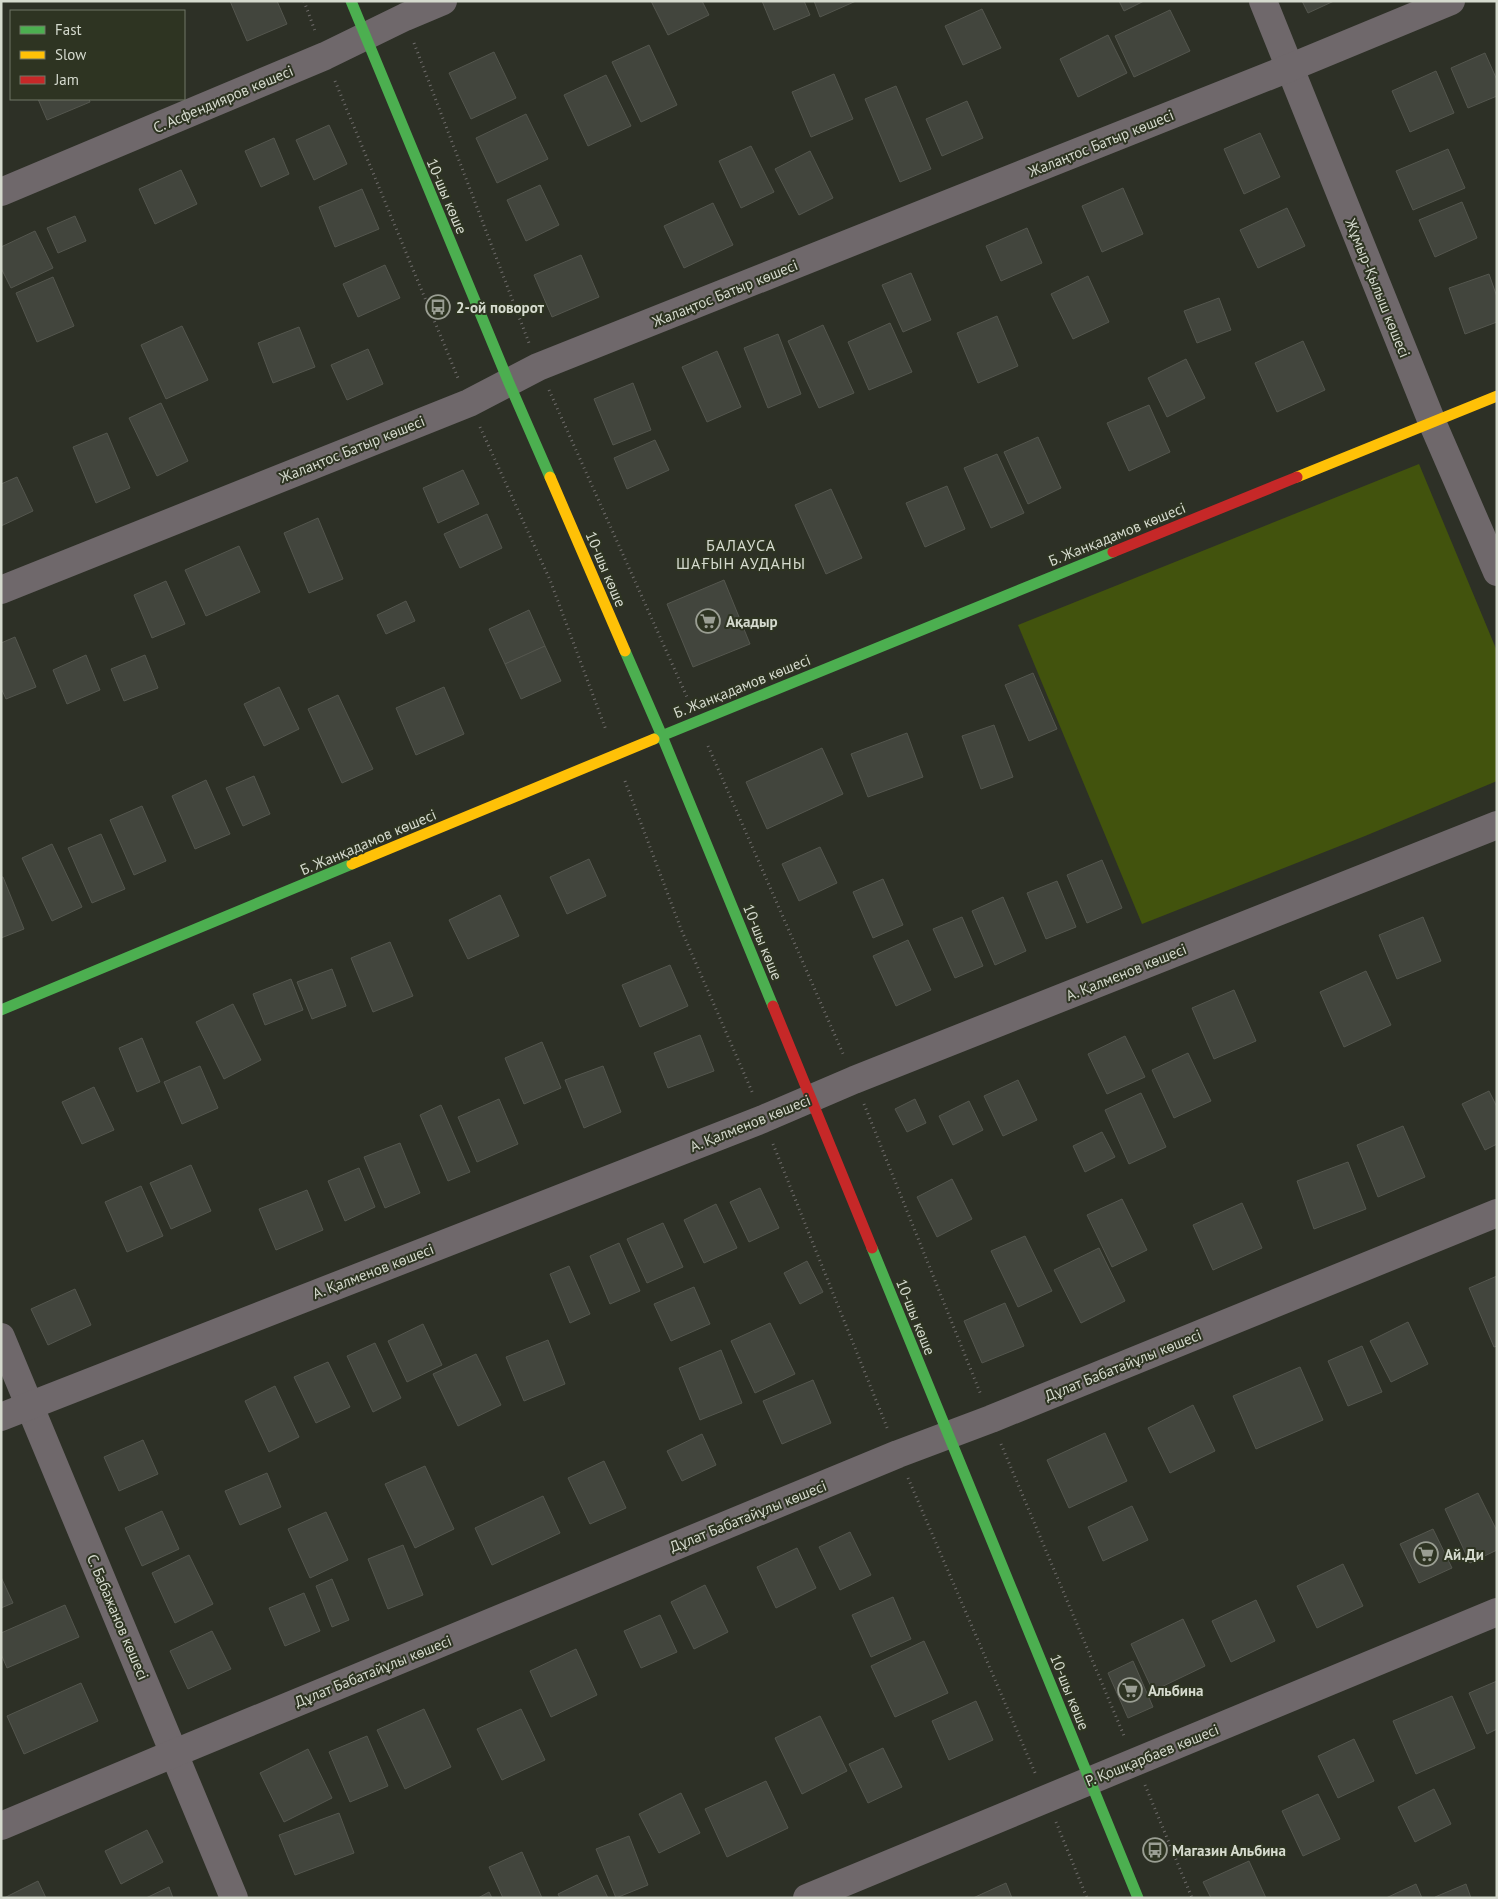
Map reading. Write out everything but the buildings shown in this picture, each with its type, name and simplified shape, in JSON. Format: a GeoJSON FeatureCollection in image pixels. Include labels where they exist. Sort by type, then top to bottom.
{"type":"FeatureCollection","features":[{"type":"Feature","properties":{"kind":"street","name":"10-шы көше"},"geometry":{"type":"LineString","coordinates":[[352,1],[365,37],[509,383],[662,736],[1138,1898]]}},
{"type":"Feature","properties":{"kind":"street","name":"С. Асфендияров көшесі"},"geometry":{"type":"LineString","coordinates":[[1,192],[325,56],[405,17],[443,1]]}},
{"type":"Feature","properties":{"kind":"street","name":"Жұмыр-Қылыш көшесі"},"geometry":{"type":"LineString","coordinates":[[1263,1],[1432,422],[1497,572]]}},
{"type":"Feature","properties":{"kind":"street","name":"Жалаңтос Батыр көшесі"},"geometry":{"type":"LineString","coordinates":[[1,590],[469,402],[538,367],[1289,68],[1451,1]]}},
{"type":"Feature","properties":{"kind":"street","name":"Б. Жанқадамов көшесі"},"geometry":{"type":"LineString","coordinates":[[1,1010],[697,721],[1497,396]]}},
{"type":"Feature","properties":{"kind":"street","name":"А. Қалменов көшесі"},"geometry":{"type":"LineString","coordinates":[[1,1417],[763,1119],[854,1080],[1497,825]]}},
{"type":"Feature","properties":{"kind":"street","name":"Дұлат Бабатайұлы көшесі"},"geometry":{"type":"LineString","coordinates":[[1,1826],[175,1752],[898,1454],[991,1419],[1497,1213]]}},
{"type":"Feature","properties":{"kind":"street","name":"С. Бабажанов көшесі"},"geometry":{"type":"LineString","coordinates":[[1,1337],[175,1752],[234,1898]]}},
{"type":"Feature","properties":{"kind":"street","name":"Р. Қошқарбаев көшесі"},"geometry":{"type":"LineString","coordinates":[[807,1898],[1497,1612]]}},
{"type":"Feature","properties":{"kind":"path"},"geometry":{"type":"LineString","coordinates":[[304,1],[325,56],[469,402],[550,580],[682,929],[763,1119],[898,1454],[1087,1898]]}},
{"type":"Feature","properties":{"kind":"path"},"geometry":{"type":"LineString","coordinates":[[405,17],[538,367],[697,721],[854,1080],[991,1419],[1192,1898]]}},
{"type":"Feature","properties":{"kind":"green space"},"geometry":{"type":"Polygon","coordinates":[[[1419,464],[1497,651],[1497,781],[1365,836],[1142,924],[1018,625],[1419,464]]]}},
{"type":"Feature","properties":{"kind":"traffic: fast"},"geometry":{"type":"LineString","coordinates":[[351,1],[509,383],[550,477]]}},
{"type":"Feature","properties":{"kind":"traffic: fast"},"geometry":{"type":"LineString","coordinates":[[654,739],[1113,552]]}},
{"type":"Feature","properties":{"kind":"traffic: fast"},"geometry":{"type":"LineString","coordinates":[[625,651],[773,1006]]}},
{"type":"Feature","properties":{"kind":"traffic: fast"},"geometry":{"type":"LineString","coordinates":[[1,1010],[352,864]]}},
{"type":"Feature","properties":{"kind":"traffic: fast"},"geometry":{"type":"LineString","coordinates":[[872,1248],[1138,1898]]}},
{"type":"Feature","properties":{"kind":"traffic: slow"},"geometry":{"type":"LineString","coordinates":[[1297,477],[1497,396]]}},
{"type":"Feature","properties":{"kind":"traffic: slow"},"geometry":{"type":"LineString","coordinates":[[550,477],[625,651]]}},
{"type":"Feature","properties":{"kind":"traffic: slow"},"geometry":{"type":"LineString","coordinates":[[352,864],[654,739]]}},
{"type":"Feature","properties":{"kind":"traffic: jam"},"geometry":{"type":"LineString","coordinates":[[1113,552],[1297,477]]}},
{"type":"Feature","properties":{"kind":"traffic: jam"},"geometry":{"type":"LineString","coordinates":[[773,1006],[872,1248]]}},
{"type":"Feature","properties":{"kind":"place","name":"2-ой поворот"},"geometry":{"type":"Point","coordinates":[438,307]}},
{"type":"Feature","properties":{"kind":"place","name":"Ақадыр"},"geometry":{"type":"Point","coordinates":[708,621]}},
{"type":"Feature","properties":{"kind":"place","name":"Ай.Ди"},"geometry":{"type":"Point","coordinates":[1426,1554]}},
{"type":"Feature","properties":{"kind":"place","name":"Альбина"},"geometry":{"type":"Point","coordinates":[1130,1690]}},
{"type":"Feature","properties":{"kind":"place","name":"Магазин Альбина"},"geometry":{"type":"Point","coordinates":[1155,1850]}},
{"type":"Feature","properties":{"kind":"district","name":"БАЛАУСА ШАҒЫН АУДАНЫ"},"geometry":{"type":"Point","coordinates":[741,554]}}]}
